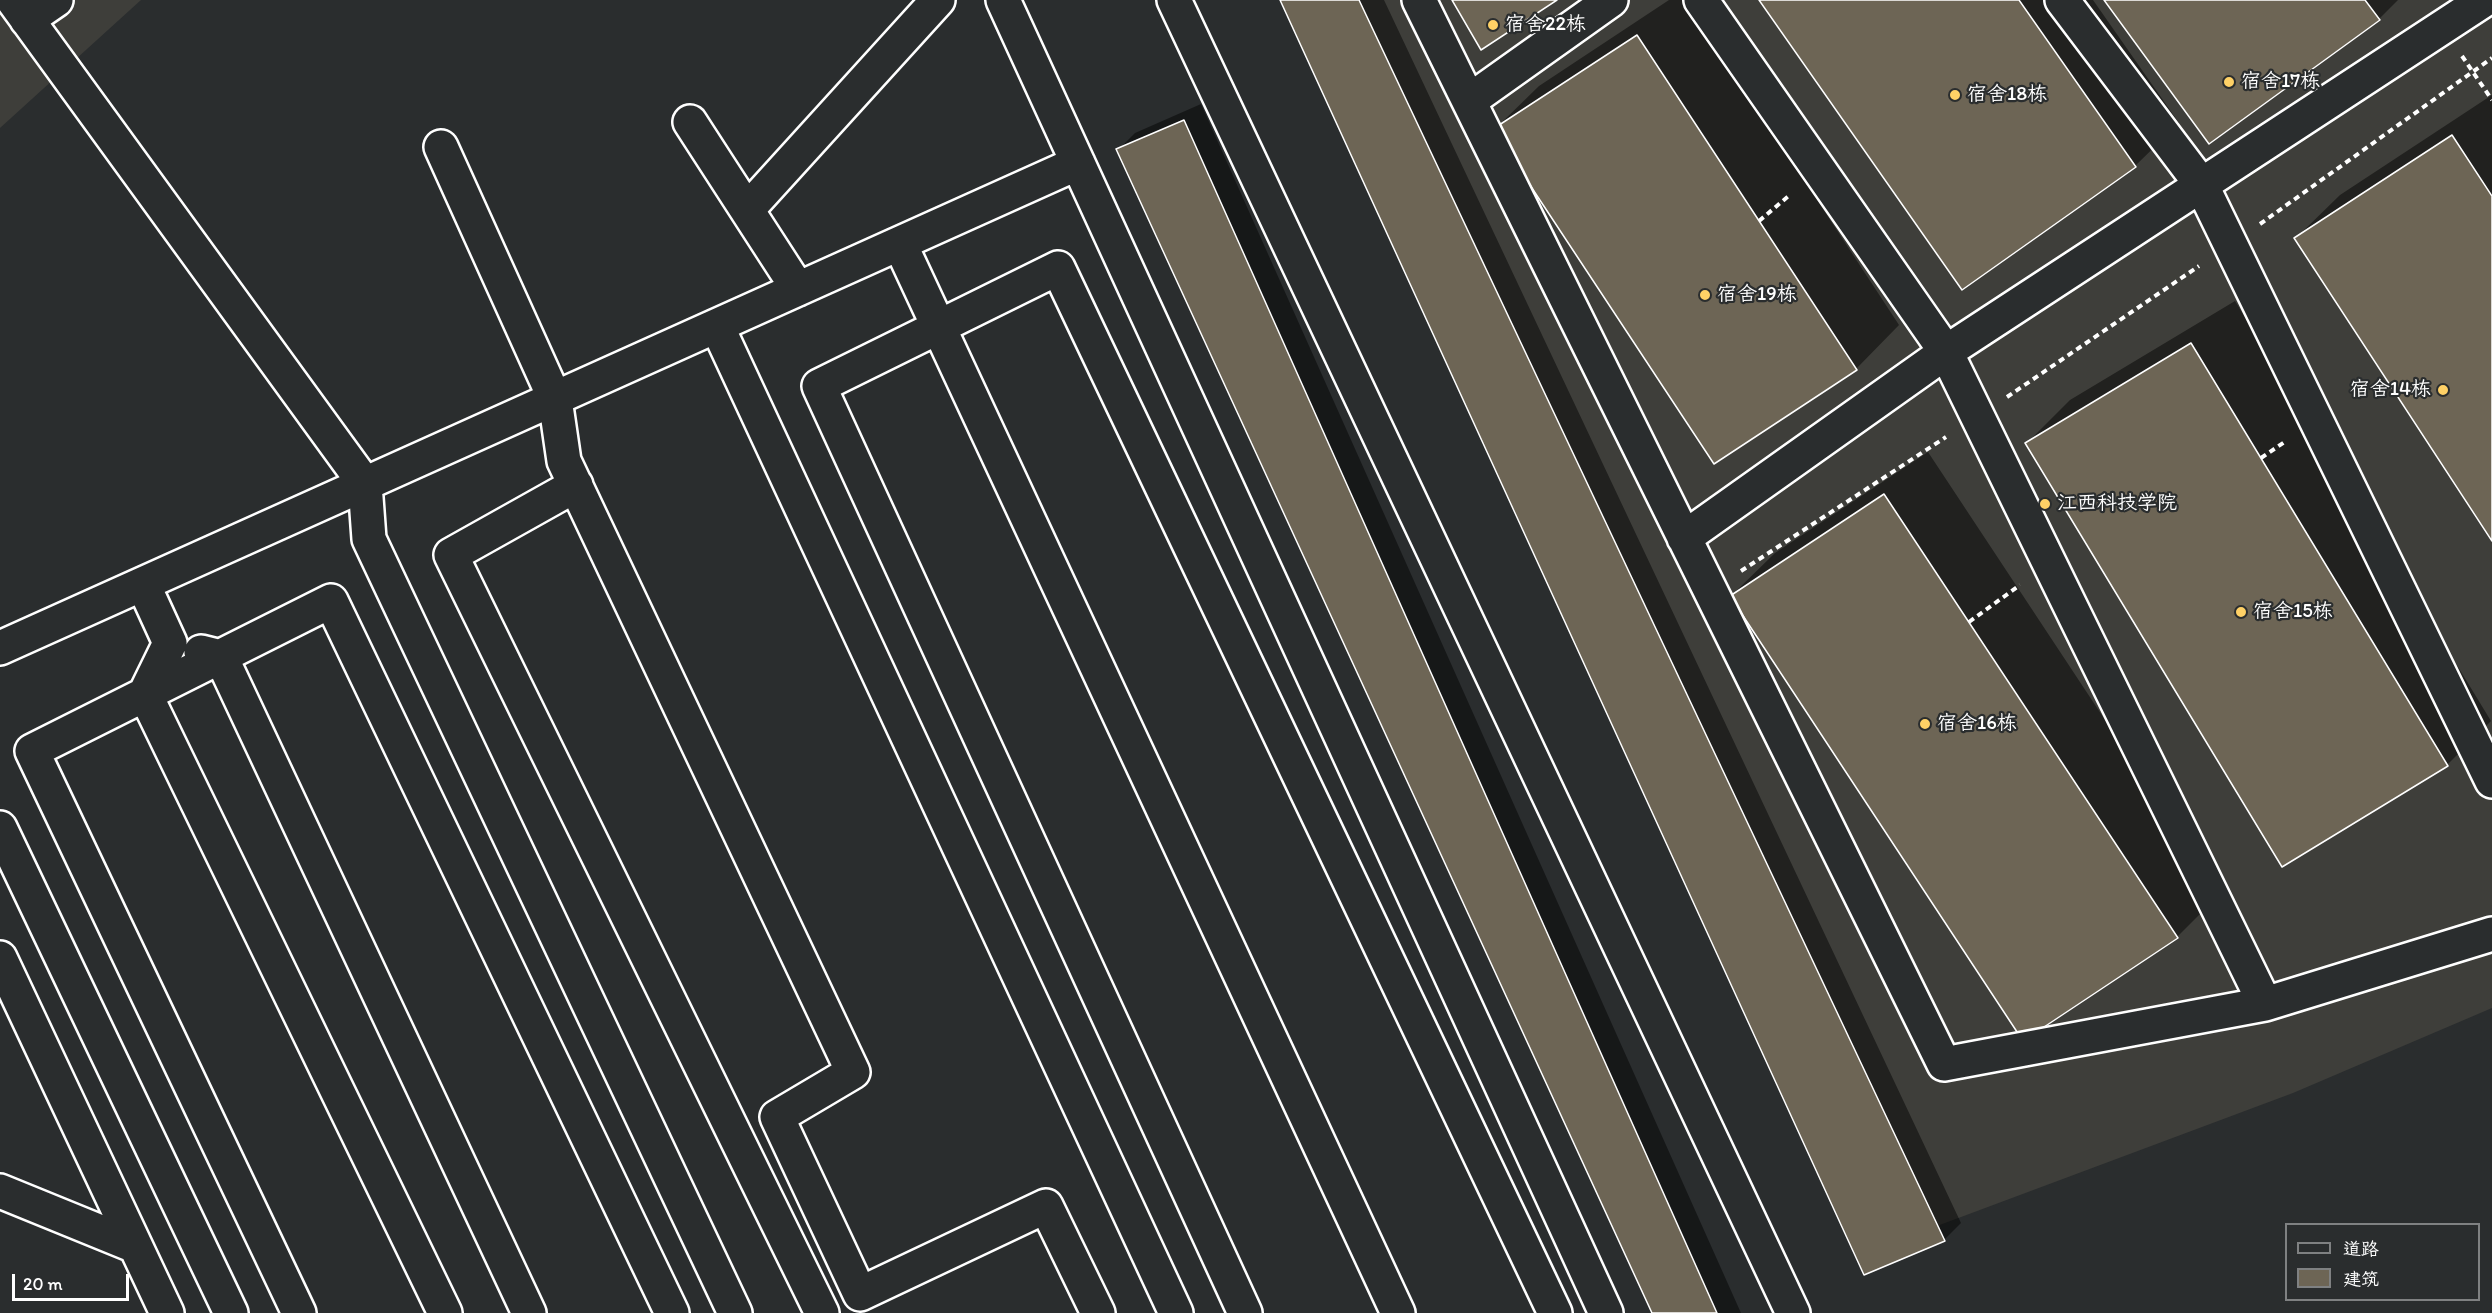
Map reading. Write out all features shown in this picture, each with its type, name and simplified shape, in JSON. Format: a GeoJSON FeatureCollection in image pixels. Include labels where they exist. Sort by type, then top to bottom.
{"type":"FeatureCollection","features":[{"type":"Feature","properties":{"kind":"street"},"geometry":{"type":"LineString","coordinates":[[56,0],[20,10],[365,484],[369,539],[735,1313]]}},
{"type":"Feature","properties":{"kind":"street"},"geometry":{"type":"LineString","coordinates":[[747,210],[938,0]]}},
{"type":"Feature","properties":{"kind":"street"},"geometry":{"type":"LineString","coordinates":[[1003,0],[1606,1313]]}},
{"type":"Feature","properties":{"kind":"street"},"geometry":{"type":"LineString","coordinates":[[1174,0],[1793,1313]]}},
{"type":"Feature","properties":{"kind":"street"},"geometry":{"type":"LineString","coordinates":[[1419,0],[1944,1064],[2265,1004],[2492,934]]}},
{"type":"Feature","properties":{"kind":"street"},"geometry":{"type":"LineString","coordinates":[[1469,101],[1611,0]]}},
{"type":"Feature","properties":{"kind":"street"},"geometry":{"type":"LineString","coordinates":[[1701,0],[1947,352],[2265,1004]]}},
{"type":"Feature","properties":{"kind":"street"},"geometry":{"type":"LineString","coordinates":[[2062,0],[2201,184],[2492,782]]}},
{"type":"Feature","properties":{"kind":"street"},"geometry":{"type":"LineString","coordinates":[[1684,538],[1947,352],[2201,184],[2485,0],[2492,9]]}},
{"type":"Feature","properties":{"kind":"street"},"geometry":{"type":"LineString","coordinates":[[690,122],[798,289]]}},
{"type":"Feature","properties":{"kind":"street"},"geometry":{"type":"LineString","coordinates":[[441,147],[555,399],[564,461],[853,1072],[777,1117],[860,1294],[1046,1206],[1098,1313]]}},
{"type":"Feature","properties":{"kind":"street"},"geometry":{"type":"LineString","coordinates":[[0,648],[1078,163]]}},
{"type":"Feature","properties":{"kind":"street"},"geometry":{"type":"LineString","coordinates":[[900,244],[1398,1313]]}},
{"type":"Feature","properties":{"kind":"street"},"geometry":{"type":"LineString","coordinates":[[1245,1313],[819,386],[1058,268],[1555,1313]]}},
{"type":"Feature","properties":{"kind":"street"},"geometry":{"type":"LineString","coordinates":[[717,326],[1176,1313]]}},
{"type":"Feature","properties":{"kind":"street"},"geometry":{"type":"LineString","coordinates":[[576,485],[451,555],[822,1313]]}},
{"type":"Feature","properties":{"kind":"street"},"geometry":{"type":"LineString","coordinates":[[143,584],[170,643],[220,657],[529,1313]]}},
{"type":"Feature","properties":{"kind":"street"},"geometry":{"type":"LineString","coordinates":[[299,1313],[32,751],[331,601],[672,1313]]}},
{"type":"Feature","properties":{"kind":"street"},"geometry":{"type":"LineString","coordinates":[[145,694],[170,643]]}},
{"type":"Feature","properties":{"kind":"street"},"geometry":{"type":"LineString","coordinates":[[145,694],[446,1313]]}},
{"type":"Feature","properties":{"kind":"street"},"geometry":{"type":"LineString","coordinates":[[0,828],[231,1313]]}},
{"type":"Feature","properties":{"kind":"street"},"geometry":{"type":"LineString","coordinates":[[0,958],[167,1313]]}},
{"type":"Feature","properties":{"kind":"street"},"geometry":{"type":"LineString","coordinates":[[0,1191],[135,1246]]}},
{"type":"Feature","properties":{"kind":"path"},"geometry":{"type":"LineString","coordinates":[[1710,591],[1978,416],[2231,245],[2492,58]]}},
{"type":"Feature","properties":{"kind":"path"},"geometry":{"type":"LineString","coordinates":[[1969,622],[2049,563]]}},
{"type":"Feature","properties":{"kind":"shaded area"},"geometry":{"type":"Polygon","coordinates":[[[0,0],[141,0],[0,128],[0,0]]]}},
{"type":"Feature","properties":{"kind":"shaded area","name":"江西科技学院"},"geometry":{"type":"Polygon","coordinates":[[[1359,0],[2492,0],[2492,1008],[2293,1093],[1937,1226],[1359,0]]]}},
{"type":"Feature","properties":{"kind":"building"},"geometry":{"type":"Polygon","coordinates":[[[1280,0],[1359,0],[1945,1241],[1864,1275],[1280,0]]]}},
{"type":"Feature","properties":{"kind":"building","name":"宿舍22栋"},"geometry":{"type":"Polygon","coordinates":[[[1452,0],[1557,0],[1481,50],[1452,0]]]}},
{"type":"Feature","properties":{"kind":"building","name":"宿舍18栋"},"geometry":{"type":"Polygon","coordinates":[[[1759,0],[2019,0],[2136,167],[1962,290],[1759,0]]]}},
{"type":"Feature","properties":{"kind":"building","name":"宿舍17栋"},"geometry":{"type":"Polygon","coordinates":[[[2104,0],[2365,0],[2380,20],[2209,144],[2104,0]]]}},
{"type":"Feature","properties":{"kind":"building","name":"宿舍19栋"},"geometry":{"type":"Polygon","coordinates":[[[1637,35],[1857,370],[1714,464],[1493,129],[1637,35]]]}},
{"type":"Feature","properties":{"kind":"building"},"geometry":{"type":"Polygon","coordinates":[[[1184,120],[1717,1313],[1652,1313],[1116,149],[1184,120]]]}},
{"type":"Feature","properties":{"kind":"building","name":"宿舍14栋"},"geometry":{"type":"Polygon","coordinates":[[[2452,135],[2492,196],[2492,541],[2294,238],[2452,135]]]}},
{"type":"Feature","properties":{"kind":"building","name":"宿舍15栋"},"geometry":{"type":"Polygon","coordinates":[[[2191,343],[2448,766],[2282,867],[2025,443],[2191,343]]]}},
{"type":"Feature","properties":{"kind":"building","name":"宿舍16栋"},"geometry":{"type":"Polygon","coordinates":[[[1884,494],[2178,938],[2023,1041],[1730,596],[1884,494]]]}},
{"type":"Feature","properties":{"kind":"place","name":"宿舍22栋"},"geometry":{"type":"Point","coordinates":[1493,25]}},
{"type":"Feature","properties":{"kind":"place","name":"宿舍17栋"},"geometry":{"type":"Point","coordinates":[2229,82]}},
{"type":"Feature","properties":{"kind":"place","name":"宿舍18栋"},"geometry":{"type":"Point","coordinates":[1955,95]}},
{"type":"Feature","properties":{"kind":"place","name":"宿舍19栋"},"geometry":{"type":"Point","coordinates":[1705,295]}},
{"type":"Feature","properties":{"kind":"place","name":"宿舍14栋"},"geometry":{"type":"Point","coordinates":[2443,390]}},
{"type":"Feature","properties":{"kind":"place","name":"江西科技学院"},"geometry":{"type":"Point","coordinates":[2045,504]}},
{"type":"Feature","properties":{"kind":"place","name":"宿舍15栋"},"geometry":{"type":"Point","coordinates":[2241,612]}},
{"type":"Feature","properties":{"kind":"place","name":"宿舍16栋"},"geometry":{"type":"Point","coordinates":[1925,724]}}]}
